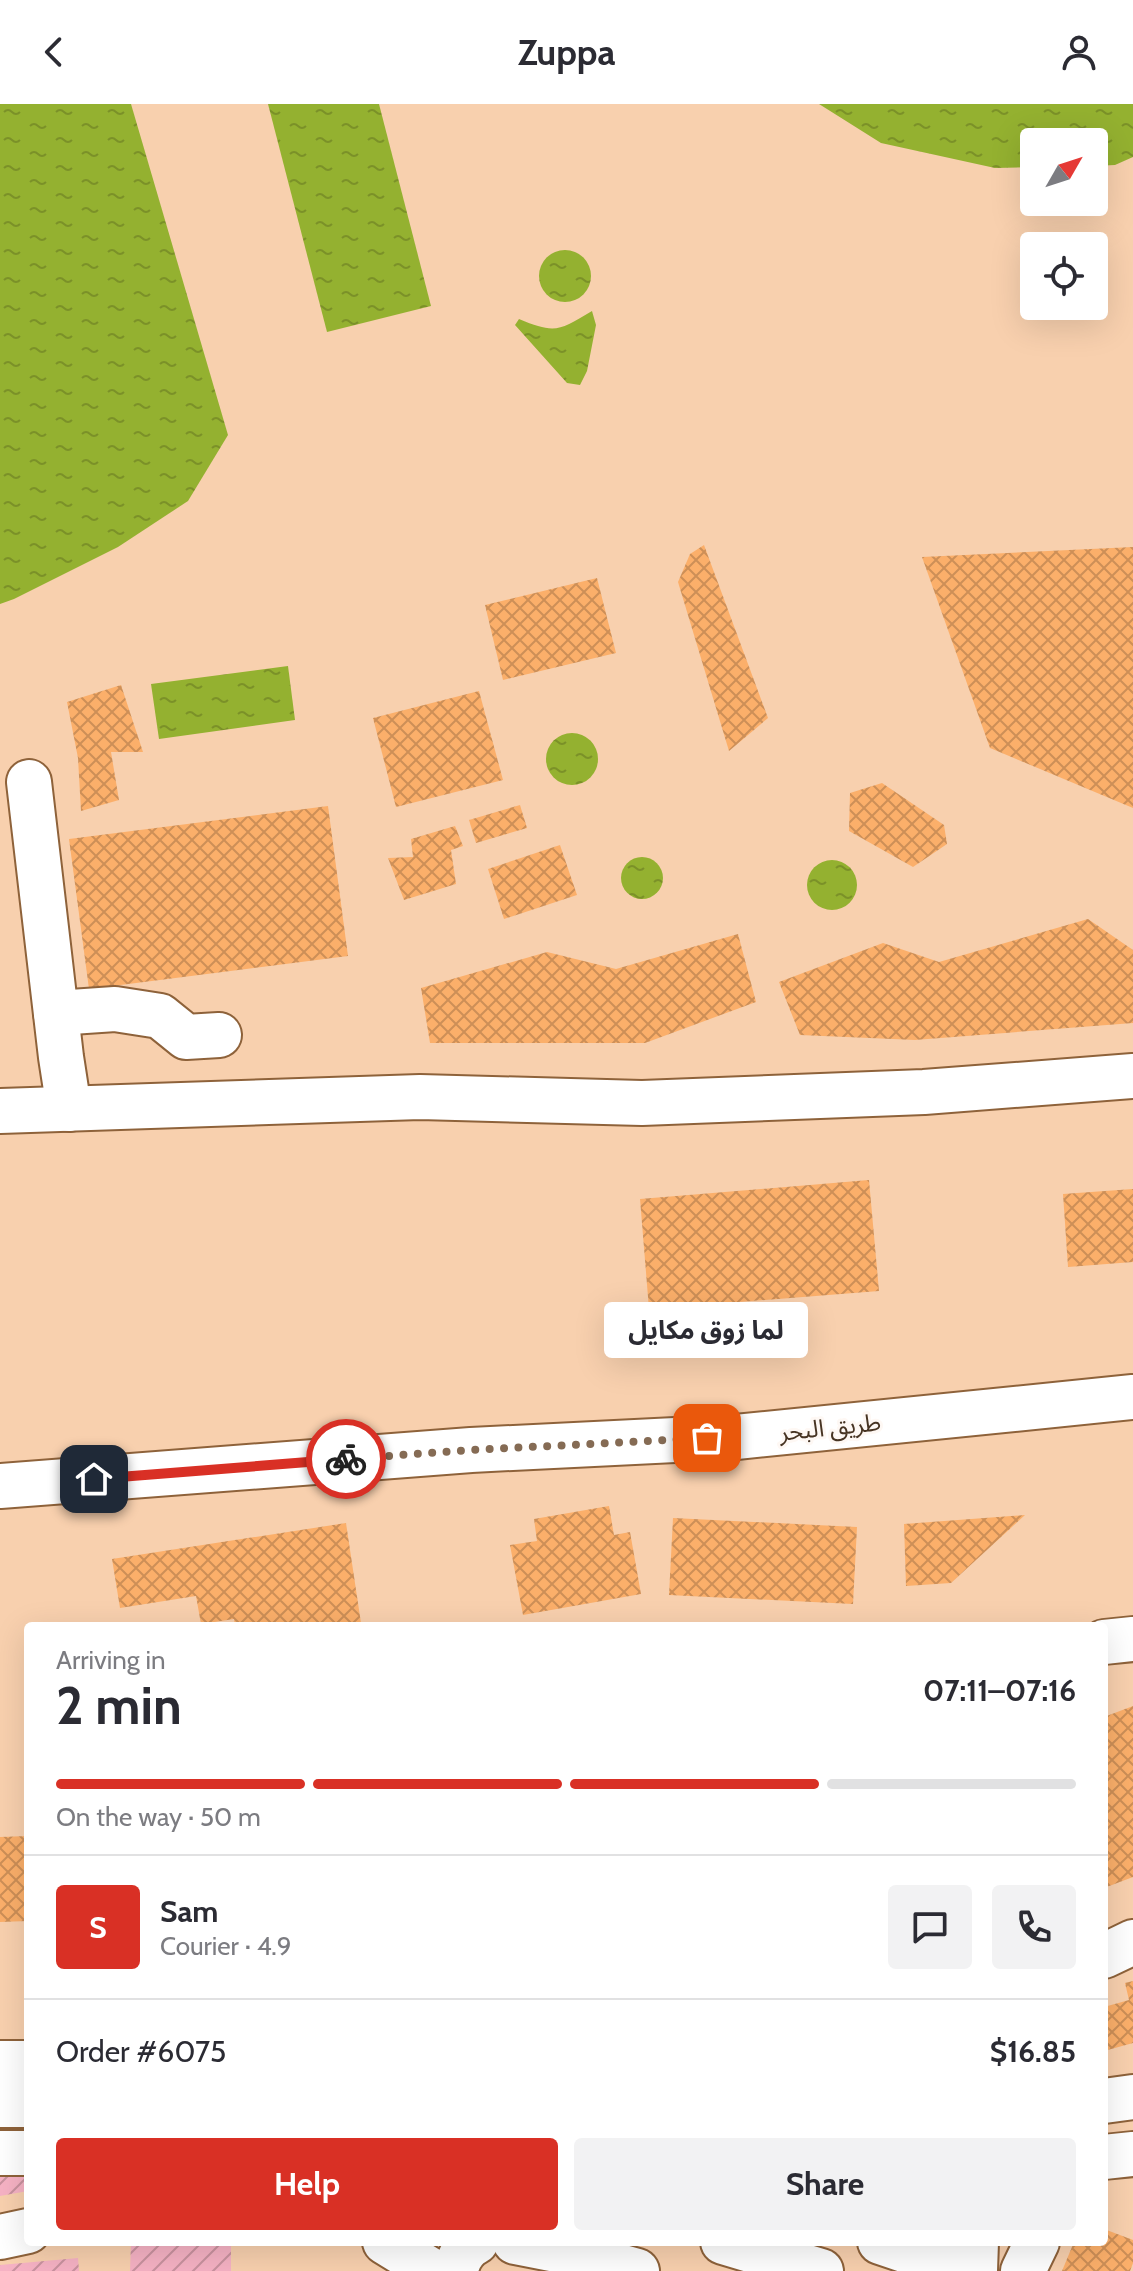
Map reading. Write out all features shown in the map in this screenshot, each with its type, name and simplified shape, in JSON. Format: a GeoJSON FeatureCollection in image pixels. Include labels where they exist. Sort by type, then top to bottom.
{"type":"FeatureCollection","features":[{"type":"Feature","properties":{"kind":"main road"},"geometry":{"type":"LineString","coordinates":[[29,782],[69,1109]]}},
{"type":"Feature","properties":{"kind":"main road"},"geometry":{"type":"LineString","coordinates":[[56,1013],[115,1009],[160,1016],[186,1037],[219,1035]]}},
{"type":"Feature","properties":{"kind":"main road"},"geometry":{"type":"LineString","coordinates":[[0,1111],[420,1097],[642,1103],[924,1092],[1133,1076]]}},
{"type":"Feature","properties":{"kind":"main road","name":"طريق البحر"},"geometry":{"type":"LineString","coordinates":[[0,1486],[471,1450],[736,1437],[1133,1397]]}},
{"type":"Feature","properties":{"kind":"main road"},"geometry":{"type":"LineString","coordinates":[[1108,1642],[1133,1639]]}},
{"type":"Feature","properties":{"kind":"main road"},"geometry":{"type":"LineString","coordinates":[[1108,1954],[1133,1942]]}},
{"type":"Feature","properties":{"kind":"main road"},"geometry":{"type":"LineString","coordinates":[[0,2063],[24,2063]]}},
{"type":"Feature","properties":{"kind":"main road"},"geometry":{"type":"LineString","coordinates":[[1108,2100],[1133,2097]]}},
{"type":"Feature","properties":{"kind":"main road"},"geometry":{"type":"LineString","coordinates":[[0,2105],[24,2105]]}},
{"type":"Feature","properties":{"kind":"main road"},"geometry":{"type":"LineString","coordinates":[[0,2153],[24,2153]]}},
{"type":"Feature","properties":{"kind":"main road"},"geometry":{"type":"LineString","coordinates":[[1108,2157],[1133,2154]]}},
{"type":"Feature","properties":{"kind":"main road"},"geometry":{"type":"LineString","coordinates":[[0,2237],[24,2232]]}},
{"type":"Feature","properties":{"kind":"main road"},"geometry":{"type":"LineString","coordinates":[[391,2246],[432,2271]]}},
{"type":"Feature","properties":{"kind":"main road"},"geometry":{"type":"LineString","coordinates":[[456,2271],[463,2252],[471,2246]]}},
{"type":"Feature","properties":{"kind":"main road"},"geometry":{"type":"LineString","coordinates":[[516,2246],[524,2256],[529,2271]]}},
{"type":"Feature","properties":{"kind":"main road"},"geometry":{"type":"LineString","coordinates":[[534,2246],[637,2271]]}},
{"type":"Feature","properties":{"kind":"main road"},"geometry":{"type":"LineString","coordinates":[[737,2246],[821,2271]]}},
{"type":"Feature","properties":{"kind":"main road"},"geometry":{"type":"LineString","coordinates":[[899,2246],[969,2263]]}},
{"type":"Feature","properties":{"kind":"main road"},"geometry":{"type":"LineString","coordinates":[[1023,2271],[1035,2246]]}},
{"type":"Feature","properties":{"kind":"shaded area"},"geometry":{"type":"Polygon","coordinates":[[[0,2176],[24,2177],[24,2192],[0,2196],[0,2176]]]}},
{"type":"Feature","properties":{"kind":"shaded area"},"geometry":{"type":"Polygon","coordinates":[[[131,2246],[231,2246],[231,2271],[130,2271],[131,2246]]]}},
{"type":"Feature","properties":{"kind":"shaded area"},"geometry":{"type":"Polygon","coordinates":[[[78,2258],[79,2271],[0,2271],[0,2265],[78,2258]]]}},
{"type":"Feature","properties":{"kind":"water"},"geometry":{"type":"Polygon","coordinates":[[[0,104],[131,104],[228,435],[188,501],[118,547],[0,604],[0,104]]]}},
{"type":"Feature","properties":{"kind":"water"},"geometry":{"type":"Polygon","coordinates":[[[268,104],[379,104],[431,306],[327,332],[268,104]]]}},
{"type":"Feature","properties":{"kind":"water"},"geometry":{"type":"Polygon","coordinates":[[[819,104],[1133,104],[1133,157],[1115,165],[1108,165],[1108,128],[1020,128],[1020,167],[995,168],[881,143],[819,104]]]}},
{"type":"Feature","properties":{"kind":"water"},"geometry":{"type":"Polygon","coordinates":[[[565,250],[583,258],[591,276],[583,294],[565,302],[547,294],[539,276],[547,258],[565,250]]]}},
{"type":"Feature","properties":{"kind":"water"},"geometry":{"type":"Polygon","coordinates":[[[592,311],[596,325],[587,371],[580,385],[567,383],[515,325],[519,319],[541,327],[557,328],[592,311]]]}},
{"type":"Feature","properties":{"kind":"water"},"geometry":{"type":"Polygon","coordinates":[[[288,666],[295,720],[159,739],[151,684],[288,666]]]}},
{"type":"Feature","properties":{"kind":"water"},"geometry":{"type":"Polygon","coordinates":[[[572,733],[590,741],[598,759],[590,777],[572,785],[554,777],[546,759],[554,741],[572,733]]]}},
{"type":"Feature","properties":{"kind":"water"},"geometry":{"type":"Polygon","coordinates":[[[642,857],[657,863],[663,878],[657,893],[642,899],[627,893],[621,878],[627,863],[642,857]]]}},
{"type":"Feature","properties":{"kind":"water"},"geometry":{"type":"Polygon","coordinates":[[[822,861],[842,861],[856,875],[856,895],[842,909],[822,909],[808,895],[808,875],[822,861]]]}},
{"type":"Feature","properties":{"kind":"building"},"geometry":{"type":"Polygon","coordinates":[[[704,545],[768,718],[729,751],[678,582],[690,554],[704,545]]]}},
{"type":"Feature","properties":{"kind":"building"},"geometry":{"type":"Polygon","coordinates":[[[1133,547],[1133,808],[990,748],[922,557],[1133,547]]]}},
{"type":"Feature","properties":{"kind":"building"},"geometry":{"type":"Polygon","coordinates":[[[597,578],[616,653],[503,680],[485,605],[597,578]]]}},
{"type":"Feature","properties":{"kind":"building"},"geometry":{"type":"Polygon","coordinates":[[[121,685],[143,752],[111,752],[119,800],[81,811],[78,758],[67,702],[121,685]]]}},
{"type":"Feature","properties":{"kind":"building"},"geometry":{"type":"Polygon","coordinates":[[[479,691],[503,780],[396,807],[373,718],[479,691]]]}},
{"type":"Feature","properties":{"kind":"building"},"geometry":{"type":"Polygon","coordinates":[[[882,783],[944,825],[947,844],[913,867],[849,831],[850,793],[882,783]]]}},
{"type":"Feature","properties":{"kind":"building"},"geometry":{"type":"Polygon","coordinates":[[[520,805],[527,828],[476,843],[469,820],[520,805]]]}},
{"type":"Feature","properties":{"kind":"building"},"geometry":{"type":"Polygon","coordinates":[[[328,806],[348,956],[89,989],[69,839],[328,806]]]}},
{"type":"Feature","properties":{"kind":"building"},"geometry":{"type":"Polygon","coordinates":[[[455,826],[463,846],[451,850],[456,884],[404,900],[388,858],[413,857],[411,839],[455,826]]]}},
{"type":"Feature","properties":{"kind":"building"},"geometry":{"type":"Polygon","coordinates":[[[560,845],[577,895],[504,919],[488,869],[560,845]]]}},
{"type":"Feature","properties":{"kind":"building"},"geometry":{"type":"Polygon","coordinates":[[[1088,919],[1133,950],[1133,1023],[915,1040],[800,1035],[779,982],[883,943],[939,962],[1088,919]]]}},
{"type":"Feature","properties":{"kind":"building"},"geometry":{"type":"Polygon","coordinates":[[[738,934],[756,1002],[645,1043],[430,1043],[421,988],[547,952],[616,969],[738,934]]]}},
{"type":"Feature","properties":{"kind":"building"},"geometry":{"type":"Polygon","coordinates":[[[869,1180],[879,1291],[649,1309],[640,1199],[869,1180]]]}},
{"type":"Feature","properties":{"kind":"building"},"geometry":{"type":"Polygon","coordinates":[[[1133,1189],[1133,1262],[1068,1267],[1063,1194],[1133,1189]]]}},
{"type":"Feature","properties":{"kind":"building"},"geometry":{"type":"Polygon","coordinates":[[[609,1506],[614,1535],[630,1532],[641,1594],[523,1615],[510,1545],[537,1541],[534,1519],[609,1506]]]}},
{"type":"Feature","properties":{"kind":"building"},"geometry":{"type":"Polygon","coordinates":[[[1025,1515],[951,1583],[906,1586],[904,1524],[1025,1515]]]}},
{"type":"Feature","properties":{"kind":"building"},"geometry":{"type":"Polygon","coordinates":[[[673,1518],[857,1527],[853,1604],[669,1595],[673,1518]]]}},
{"type":"Feature","properties":{"kind":"building"},"geometry":{"type":"Polygon","coordinates":[[[346,1523],[361,1622],[234,1622],[234,1619],[201,1622],[196,1596],[120,1608],[112,1559],[346,1523]]]}},
{"type":"Feature","properties":{"kind":"building"},"geometry":{"type":"Polygon","coordinates":[[[1133,1706],[1133,1877],[1108,1886],[1108,1715],[1133,1706]]]}},
{"type":"Feature","properties":{"kind":"building"},"geometry":{"type":"Polygon","coordinates":[[[24,1836],[24,1921],[0,1922],[0,1837],[24,1836]]]}},
{"type":"Feature","properties":{"kind":"building"},"geometry":{"type":"Polygon","coordinates":[[[1133,1981],[1133,2043],[1108,2050],[1108,2006],[1129,2000],[1125,1983],[1133,1981]]]}},
{"type":"Feature","properties":{"kind":"building"},"geometry":{"type":"Polygon","coordinates":[[[1108,2231],[1133,2240],[1130,2271],[1062,2271],[1072,2246],[1108,2246],[1108,2231]]]}},
{"type":"Feature","properties":{"kind":"way so far"},"geometry":{"type":"LineString","coordinates":[[346,1459],[707,1438]]}},
{"type":"Feature","properties":{"kind":"place","name":"لما زوق مكايل"},"geometry":{"type":"Point","coordinates":[707,1438]}},
{"type":"Feature","properties":{"kind":"route"},"geometry":{"type":"LineString","coordinates":[[94,1479],[346,1459]]}}]}
